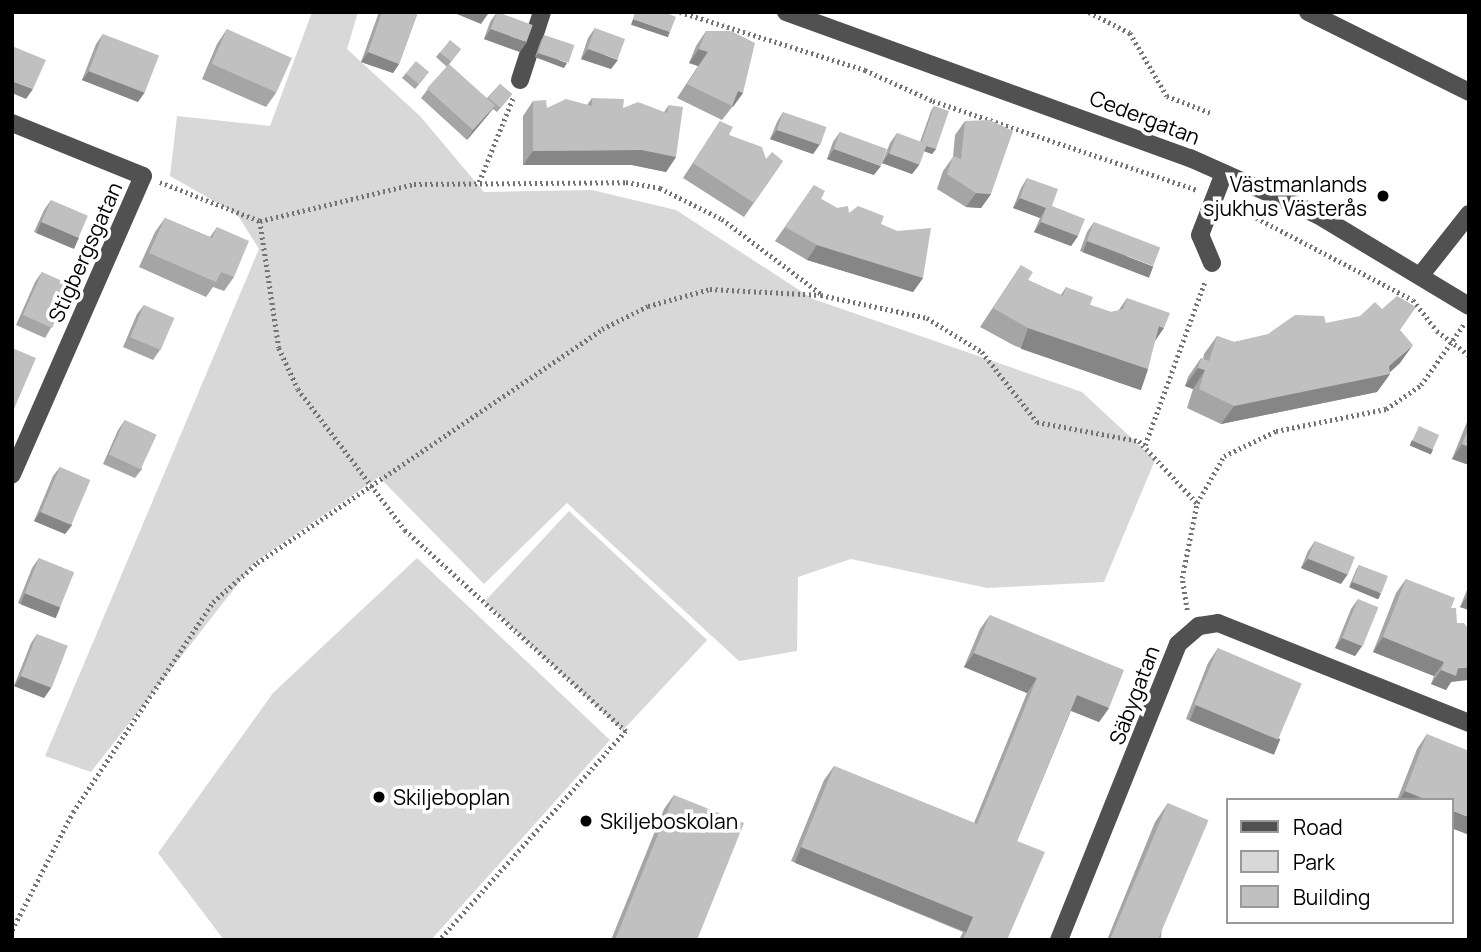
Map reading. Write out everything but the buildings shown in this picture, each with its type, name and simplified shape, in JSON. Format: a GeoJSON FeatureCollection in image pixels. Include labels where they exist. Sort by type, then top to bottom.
{"type":"FeatureCollection","features":[{"type":"Feature","properties":{"kind":"street"},"geometry":{"type":"LineString","coordinates":[[520,80],[542,12]]}},
{"type":"Feature","properties":{"kind":"street","name":"Cedergatan"},"geometry":{"type":"LineString","coordinates":[[786,12],[1224,173],[1318,215],[1469,306]]}},
{"type":"Feature","properties":{"kind":"street"},"geometry":{"type":"LineString","coordinates":[[1308,12],[1469,92]]}},
{"type":"Feature","properties":{"kind":"street","name":"Stigbergsgatan"},"geometry":{"type":"LineString","coordinates":[[12,124],[143,176],[12,474]]}},
{"type":"Feature","properties":{"kind":"street"},"geometry":{"type":"LineString","coordinates":[[1212,263],[1200,235],[1224,173]]}},
{"type":"Feature","properties":{"kind":"street"},"geometry":{"type":"LineString","coordinates":[[1420,276],[1469,214]]}},
{"type":"Feature","properties":{"kind":"street"},"geometry":{"type":"LineString","coordinates":[[1199,625],[1218,623],[1469,723]]}},
{"type":"Feature","properties":{"kind":"street","name":"Säbygatan"},"geometry":{"type":"LineString","coordinates":[[1059,940],[1178,644],[1199,625]]}},
{"type":"Feature","properties":{"kind":"path"},"geometry":{"type":"LineString","coordinates":[[680,12],[865,70],[933,101],[1215,197],[1413,300],[1453,345],[1469,355]]}},
{"type":"Feature","properties":{"kind":"path"},"geometry":{"type":"LineString","coordinates":[[1089,12],[1130,33],[1167,96],[1211,113]]}},
{"type":"Feature","properties":{"kind":"path"},"geometry":{"type":"LineString","coordinates":[[479,182],[520,80]]}},
{"type":"Feature","properties":{"kind":"path"},"geometry":{"type":"LineString","coordinates":[[143,176],[260,221],[414,184],[626,182],[660,188],[750,237],[821,295]]}},
{"type":"Feature","properties":{"kind":"path"},"geometry":{"type":"LineString","coordinates":[[260,221],[278,348],[298,389],[374,485],[405,530],[626,731],[440,940]]}},
{"type":"Feature","properties":{"kind":"path"},"geometry":{"type":"LineString","coordinates":[[1145,445],[1212,263]]}},
{"type":"Feature","properties":{"kind":"path"},"geometry":{"type":"LineString","coordinates":[[12,930],[73,812],[213,602],[257,563],[602,329],[648,306],[710,289],[821,295],[927,318],[954,330],[1048,428],[1113,433],[1145,445],[1198,503]]}},
{"type":"Feature","properties":{"kind":"path"},"geometry":{"type":"LineString","coordinates":[[1199,625],[1183,605],[1182,578],[1198,503],[1212,470],[1231,450],[1276,431],[1386,409],[1421,385],[1453,345],[1469,313]]}},
{"type":"Feature","properties":{"kind":"green space"},"geometry":{"type":"Polygon","coordinates":[[[312,12],[358,12],[347,49],[420,116],[484,192],[592,190],[676,210],[813,299],[1082,392],[1155,460],[1104,582],[987,588],[851,559],[798,577],[797,651],[739,661],[567,503],[484,584],[379,477],[255,562],[91,772],[45,756],[259,249],[237,214],[170,176],[177,116],[270,126],[312,12]]]}},
{"type":"Feature","properties":{"kind":"green space"},"geometry":{"type":"Polygon","coordinates":[[[569,511],[707,640],[623,731],[484,602],[569,511]]]}},
{"type":"Feature","properties":{"kind":"green space","name":"Skiljeboplan"},"geometry":{"type":"Polygon","coordinates":[[[417,558],[610,740],[431,940],[224,940],[158,853],[273,693],[417,558]]]}},
{"type":"Feature","properties":{"kind":"place","name":"Västmanlands sjukhus Västerås"},"geometry":{"type":"Point","coordinates":[1383,196]}},
{"type":"Feature","properties":{"kind":"place","name":"Skiljeboplan"},"geometry":{"type":"Point","coordinates":[379,797]}},
{"type":"Feature","properties":{"kind":"place","name":"Skiljeboskolan"},"geometry":{"type":"Point","coordinates":[586,821]}}]}
